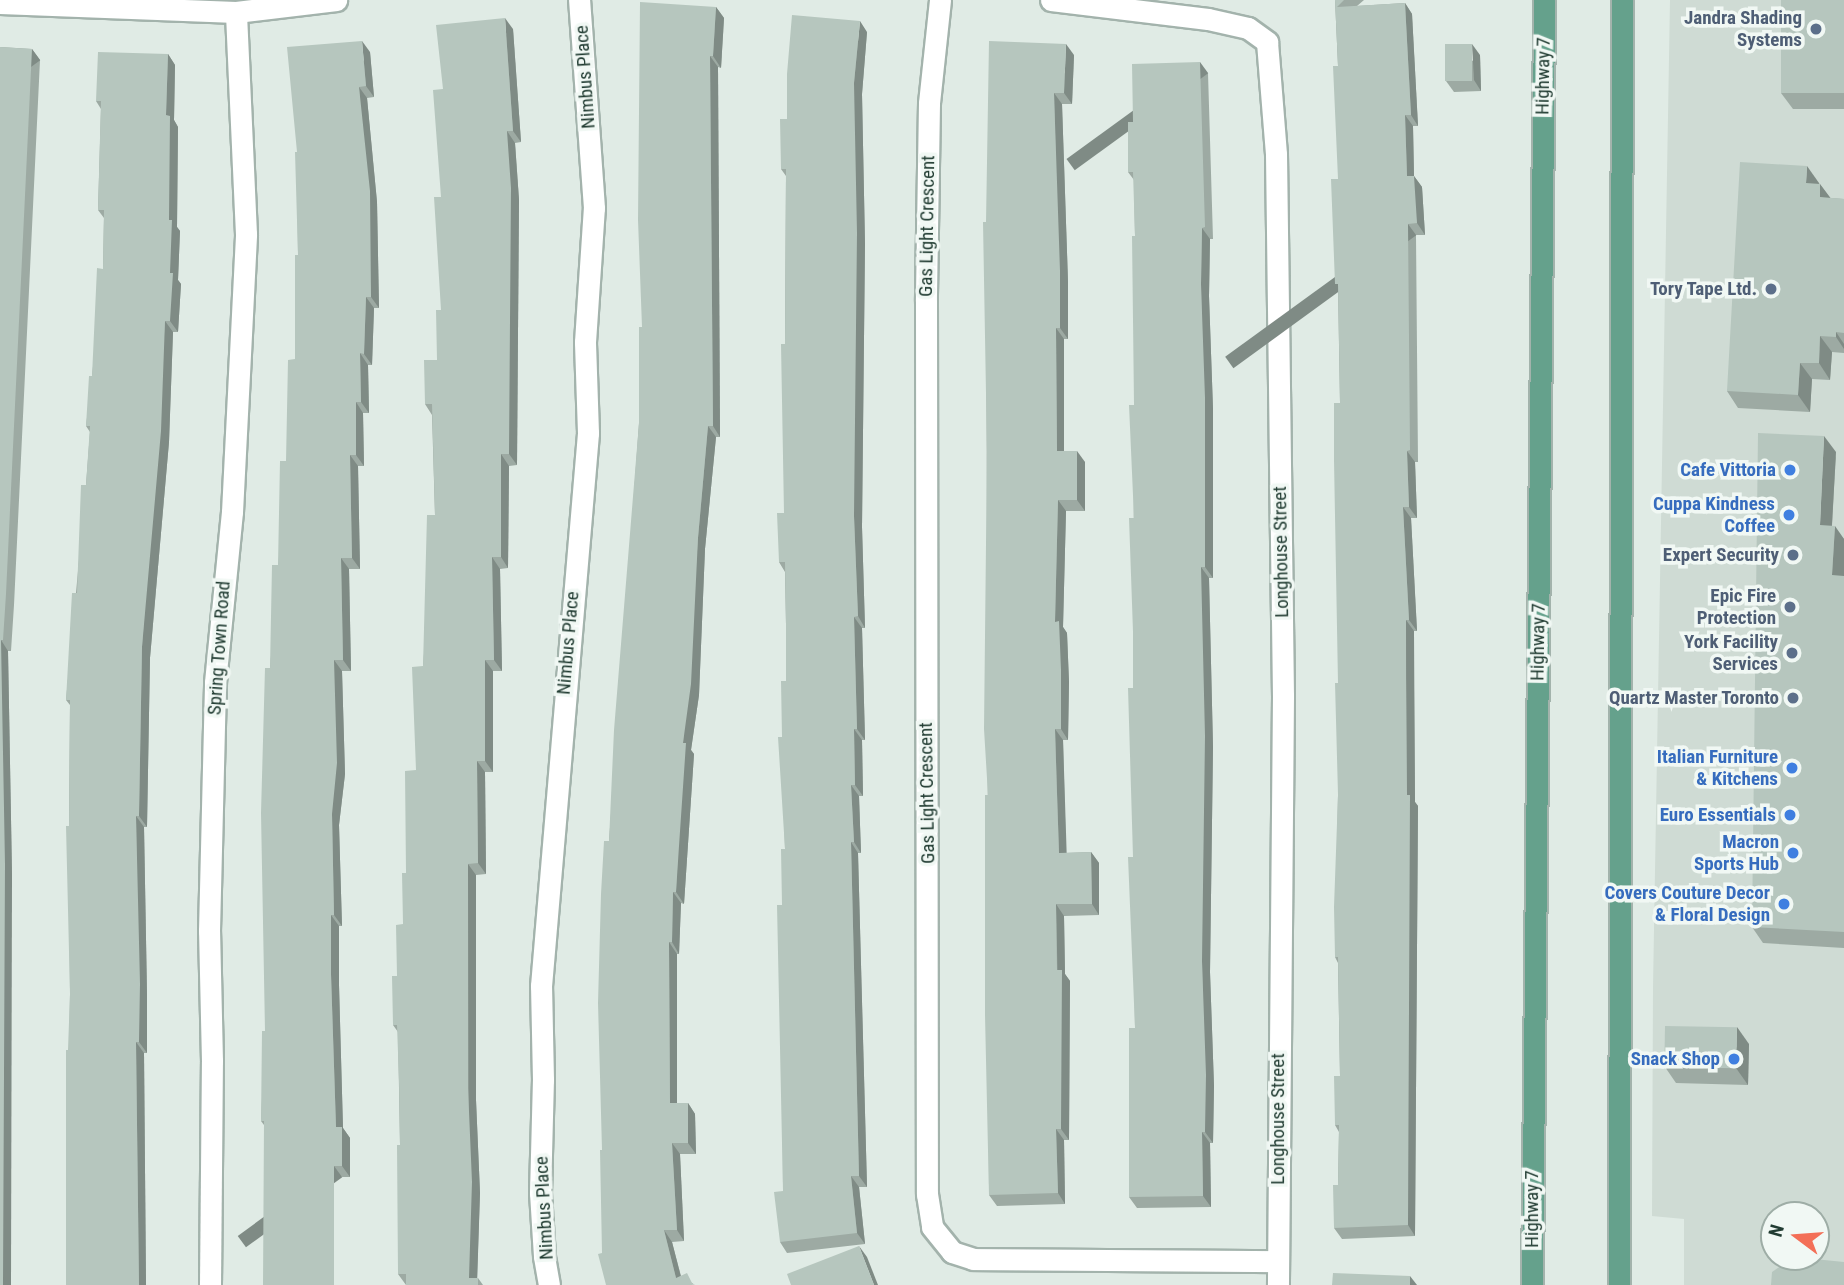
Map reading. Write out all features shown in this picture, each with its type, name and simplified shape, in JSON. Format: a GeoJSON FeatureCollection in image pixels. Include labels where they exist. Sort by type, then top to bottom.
{"type":"FeatureCollection","features":[{"type":"Feature","properties":{"kind":"main road","name":"Highway 7"},"geometry":{"type":"LineString","coordinates":[[1532,1285],[1544,0]]}},
{"type":"Feature","properties":{"kind":"main road"},"geometry":{"type":"LineString","coordinates":[[1619,1285],[1622,0]]}},
{"type":"Feature","properties":{"kind":"street"},"geometry":{"type":"LineString","coordinates":[[0,3],[236,12],[336,0]]}},
{"type":"Feature","properties":{"kind":"street","name":"Nimbus Place"},"geometry":{"type":"LineString","coordinates":[[550,1285],[544,1256],[540,1193],[543,1080],[541,985],[588,433],[585,342],[594,208],[579,0]]}},
{"type":"Feature","properties":{"kind":"street","name":"Gas Light Crescent"},"geometry":{"type":"LineString","coordinates":[[940,0],[929,103],[926,301],[927,1194],[932,1227],[952,1252],[973,1259],[1278,1261]]}},
{"type":"Feature","properties":{"kind":"street","name":"Longhouse Street"},"geometry":{"type":"LineString","coordinates":[[1051,0],[1208,19],[1248,28],[1267,42],[1276,154],[1283,696],[1278,1285]]}},
{"type":"Feature","properties":{"kind":"street","name":"Spring Town Road"},"geometry":{"type":"LineString","coordinates":[[209,1285],[212,1061],[209,931],[215,682],[232,512],[246,234],[236,12]]}},
{"type":"Feature","properties":{"kind":"shaded area"},"geometry":{"type":"Polygon","coordinates":[[[1670,0],[1844,0],[1844,1285],[1684,1285],[1684,1219],[1652,1216],[1653,987],[1670,0]]]}},
{"type":"Feature","properties":{"kind":"building"},"geometry":{"type":"Polygon","coordinates":[[[1335,0],[1344,0],[1337,7],[1405,3],[1411,115],[1405,115],[1407,176],[1414,176],[1417,223],[1408,224],[1409,507],[1403,507],[1409,620],[1406,620],[1407,795],[1410,795],[1408,1225],[1334,1228],[1333,1185],[1338,1185],[1339,1125],[1335,1125],[1334,1076],[1340,1076],[1338,957],[1335,957],[1334,907],[1338,795],[1335,683],[1338,683],[1334,403],[1340,403],[1338,284],[1335,284],[1331,179],[1338,179],[1333,66],[1338,66],[1335,0]]]}},
{"type":"Feature","properties":{"kind":"building"},"geometry":{"type":"Polygon","coordinates":[[[1781,0],[1844,0],[1844,93],[1781,93],[1781,0]]]}},
{"type":"Feature","properties":{"kind":"building"},"geometry":{"type":"Polygon","coordinates":[[[640,2],[716,7],[713,56],[710,56],[713,426],[708,426],[698,538],[691,684],[683,743],[686,743],[676,892],[673,892],[672,942],[669,942],[670,1103],[688,1103],[688,1143],[672,1143],[677,1230],[664,1230],[676,1278],[687,1273],[693,1285],[606,1285],[598,1254],[602,1253],[598,1003],[601,894],[604,841],[609,841],[614,730],[639,423],[639,327],[642,327],[638,220],[640,2]]]}},
{"type":"Feature","properties":{"kind":"building"},"geometry":{"type":"Polygon","coordinates":[[[792,15],[860,21],[854,83],[857,233],[854,516],[858,616],[854,617],[857,729],[854,729],[855,785],[851,785],[859,1176],[851,1176],[857,1233],[780,1242],[774,1192],[783,1191],[777,905],[782,905],[781,849],[785,849],[778,737],[782,737],[781,681],[786,681],[786,625],[785,562],[779,562],[777,513],[784,513],[781,344],[785,344],[786,169],[781,169],[780,119],[787,119],[787,74],[792,15]]]}},
{"type":"Feature","properties":{"kind":"building"},"geometry":{"type":"Polygon","coordinates":[[[505,18],[513,131],[507,131],[511,188],[509,454],[501,454],[501,557],[492,557],[494,660],[485,660],[485,761],[477,761],[478,863],[468,864],[468,1088],[472,1182],[469,1278],[478,1278],[478,1285],[406,1285],[406,1274],[398,1274],[399,1081],[397,1025],[393,1025],[392,976],[397,976],[396,925],[403,924],[402,873],[406,873],[405,771],[416,770],[412,667],[423,666],[427,515],[435,515],[432,404],[425,404],[424,360],[437,360],[436,310],[441,310],[434,197],[441,197],[433,90],[443,89],[436,25],[505,18]]]}},
{"type":"Feature","properties":{"kind":"building"},"geometry":{"type":"Polygon","coordinates":[[[362,41],[366,86],[359,87],[370,191],[371,297],[366,297],[364,354],[360,353],[361,402],[356,402],[356,455],[350,455],[352,558],[341,558],[343,660],[334,660],[337,763],[332,814],[334,915],[331,915],[331,974],[336,1127],[342,1127],[342,1166],[334,1166],[334,1285],[263,1285],[264,1121],[261,1121],[262,1031],[265,1031],[261,813],[265,668],[270,668],[272,565],[278,565],[280,461],[286,461],[288,360],[295,359],[295,255],[298,255],[297,152],[287,47],[362,41]]]}},
{"type":"Feature","properties":{"kind":"building"},"geometry":{"type":"Polygon","coordinates":[[[989,41],[1066,44],[1064,93],[1054,93],[1060,271],[1060,328],[1056,328],[1057,451],[1077,451],[1077,500],[1058,500],[1055,622],[1059,621],[1061,729],[1055,729],[1059,853],[1091,852],[1092,904],[1056,904],[1057,970],[1062,970],[1061,1129],[1056,1129],[1058,1193],[989,1195],[985,1015],[985,795],[988,795],[984,729],[987,451],[983,222],[986,222],[989,41]]]}},
{"type":"Feature","properties":{"kind":"building"},"geometry":{"type":"Polygon","coordinates":[[[1445,44],[1472,44],[1472,81],[1445,81],[1445,44]]]}},
{"type":"Feature","properties":{"kind":"building"},"geometry":{"type":"Polygon","coordinates":[[[0,47],[32,49],[6,594],[1,640],[5,864],[3,1285],[0,1285],[0,47]]]}},
{"type":"Feature","properties":{"kind":"building"},"geometry":{"type":"Polygon","coordinates":[[[98,52],[168,54],[166,115],[170,116],[170,273],[173,273],[170,321],[165,321],[161,431],[142,647],[139,816],[136,816],[140,984],[139,1042],[136,1042],[139,1285],[66,1285],[66,1050],[70,994],[66,826],[69,826],[70,700],[66,700],[72,593],[77,593],[81,485],[86,485],[90,426],[86,426],[89,376],[92,376],[97,268],[103,269],[104,210],[98,210],[101,101],[96,101],[98,52]]]}},
{"type":"Feature","properties":{"kind":"building"},"geometry":{"type":"Polygon","coordinates":[[[1200,62],[1205,227],[1202,228],[1201,284],[1205,398],[1205,567],[1201,567],[1205,736],[1202,961],[1206,1075],[1205,1132],[1202,1132],[1203,1196],[1129,1197],[1129,1028],[1135,1028],[1128,857],[1133,857],[1128,688],[1133,688],[1129,518],[1134,518],[1129,405],[1134,405],[1132,236],[1135,236],[1133,172],[1128,172],[1128,122],[1133,122],[1132,64],[1200,62]]]}},
{"type":"Feature","properties":{"kind":"building"},"geometry":{"type":"Polygon","coordinates":[[[1740,162],[1807,166],[1806,183],[1820,184],[1820,197],[1844,199],[1844,333],[1836,332],[1836,337],[1820,336],[1819,363],[1800,363],[1798,395],[1727,391],[1740,162]]]}},
{"type":"Feature","properties":{"kind":"building"},"geometry":{"type":"Polygon","coordinates":[[[1758,433],[1824,436],[1820,525],[1835,526],[1832,575],[1844,576],[1844,932],[1752,927],[1758,433]]]}},
{"type":"Feature","properties":{"kind":"building"},"geometry":{"type":"Polygon","coordinates":[[[1665,1026],[1737,1027],[1736,1068],[1664,1067],[1665,1026]]]}},
{"type":"Feature","properties":{"kind":"building"},"geometry":{"type":"Polygon","coordinates":[[[859,1246],[874,1285],[791,1285],[787,1274],[859,1246]]]}},
{"type":"Feature","properties":{"kind":"building"},"geometry":{"type":"Polygon","coordinates":[[[1830,1261],[1844,1262],[1844,1285],[1771,1285],[1772,1272],[1830,1271],[1830,1261]]]}},
{"type":"Feature","properties":{"kind":"building"},"geometry":{"type":"Polygon","coordinates":[[[1333,1273],[1410,1276],[1410,1285],[1332,1285],[1333,1273]]]}},
{"type":"Feature","properties":{"kind":"place","name":"Jandra Shading Systems"},"geometry":{"type":"Point","coordinates":[1816,29]}},
{"type":"Feature","properties":{"kind":"place","name":"Tory Tape Ltd."},"geometry":{"type":"Point","coordinates":[1771,289]}},
{"type":"Feature","properties":{"kind":"place","name":"Cafe Vittoria"},"geometry":{"type":"Point","coordinates":[1790,470]}},
{"type":"Feature","properties":{"kind":"place","name":"Cuppa Kindness Coffee"},"geometry":{"type":"Point","coordinates":[1789,515]}},
{"type":"Feature","properties":{"kind":"place","name":"Expert Security"},"geometry":{"type":"Point","coordinates":[1793,555]}},
{"type":"Feature","properties":{"kind":"place","name":"Epic Fire Protection"},"geometry":{"type":"Point","coordinates":[1790,607]}},
{"type":"Feature","properties":{"kind":"place","name":"York Facility Services"},"geometry":{"type":"Point","coordinates":[1792,653]}},
{"type":"Feature","properties":{"kind":"place","name":"Quartz Master Toronto"},"geometry":{"type":"Point","coordinates":[1793,698]}},
{"type":"Feature","properties":{"kind":"place","name":"Italian Furniture & Kitchens"},"geometry":{"type":"Point","coordinates":[1792,768]}},
{"type":"Feature","properties":{"kind":"place","name":"Euro Essentials"},"geometry":{"type":"Point","coordinates":[1790,815]}},
{"type":"Feature","properties":{"kind":"place","name":"Macron Sports Hub"},"geometry":{"type":"Point","coordinates":[1793,853]}},
{"type":"Feature","properties":{"kind":"place","name":"Covers Couture Decor & Floral Design"},"geometry":{"type":"Point","coordinates":[1784,904]}},
{"type":"Feature","properties":{"kind":"place","name":"Snack Shop"},"geometry":{"type":"Point","coordinates":[1734,1059]}}]}
